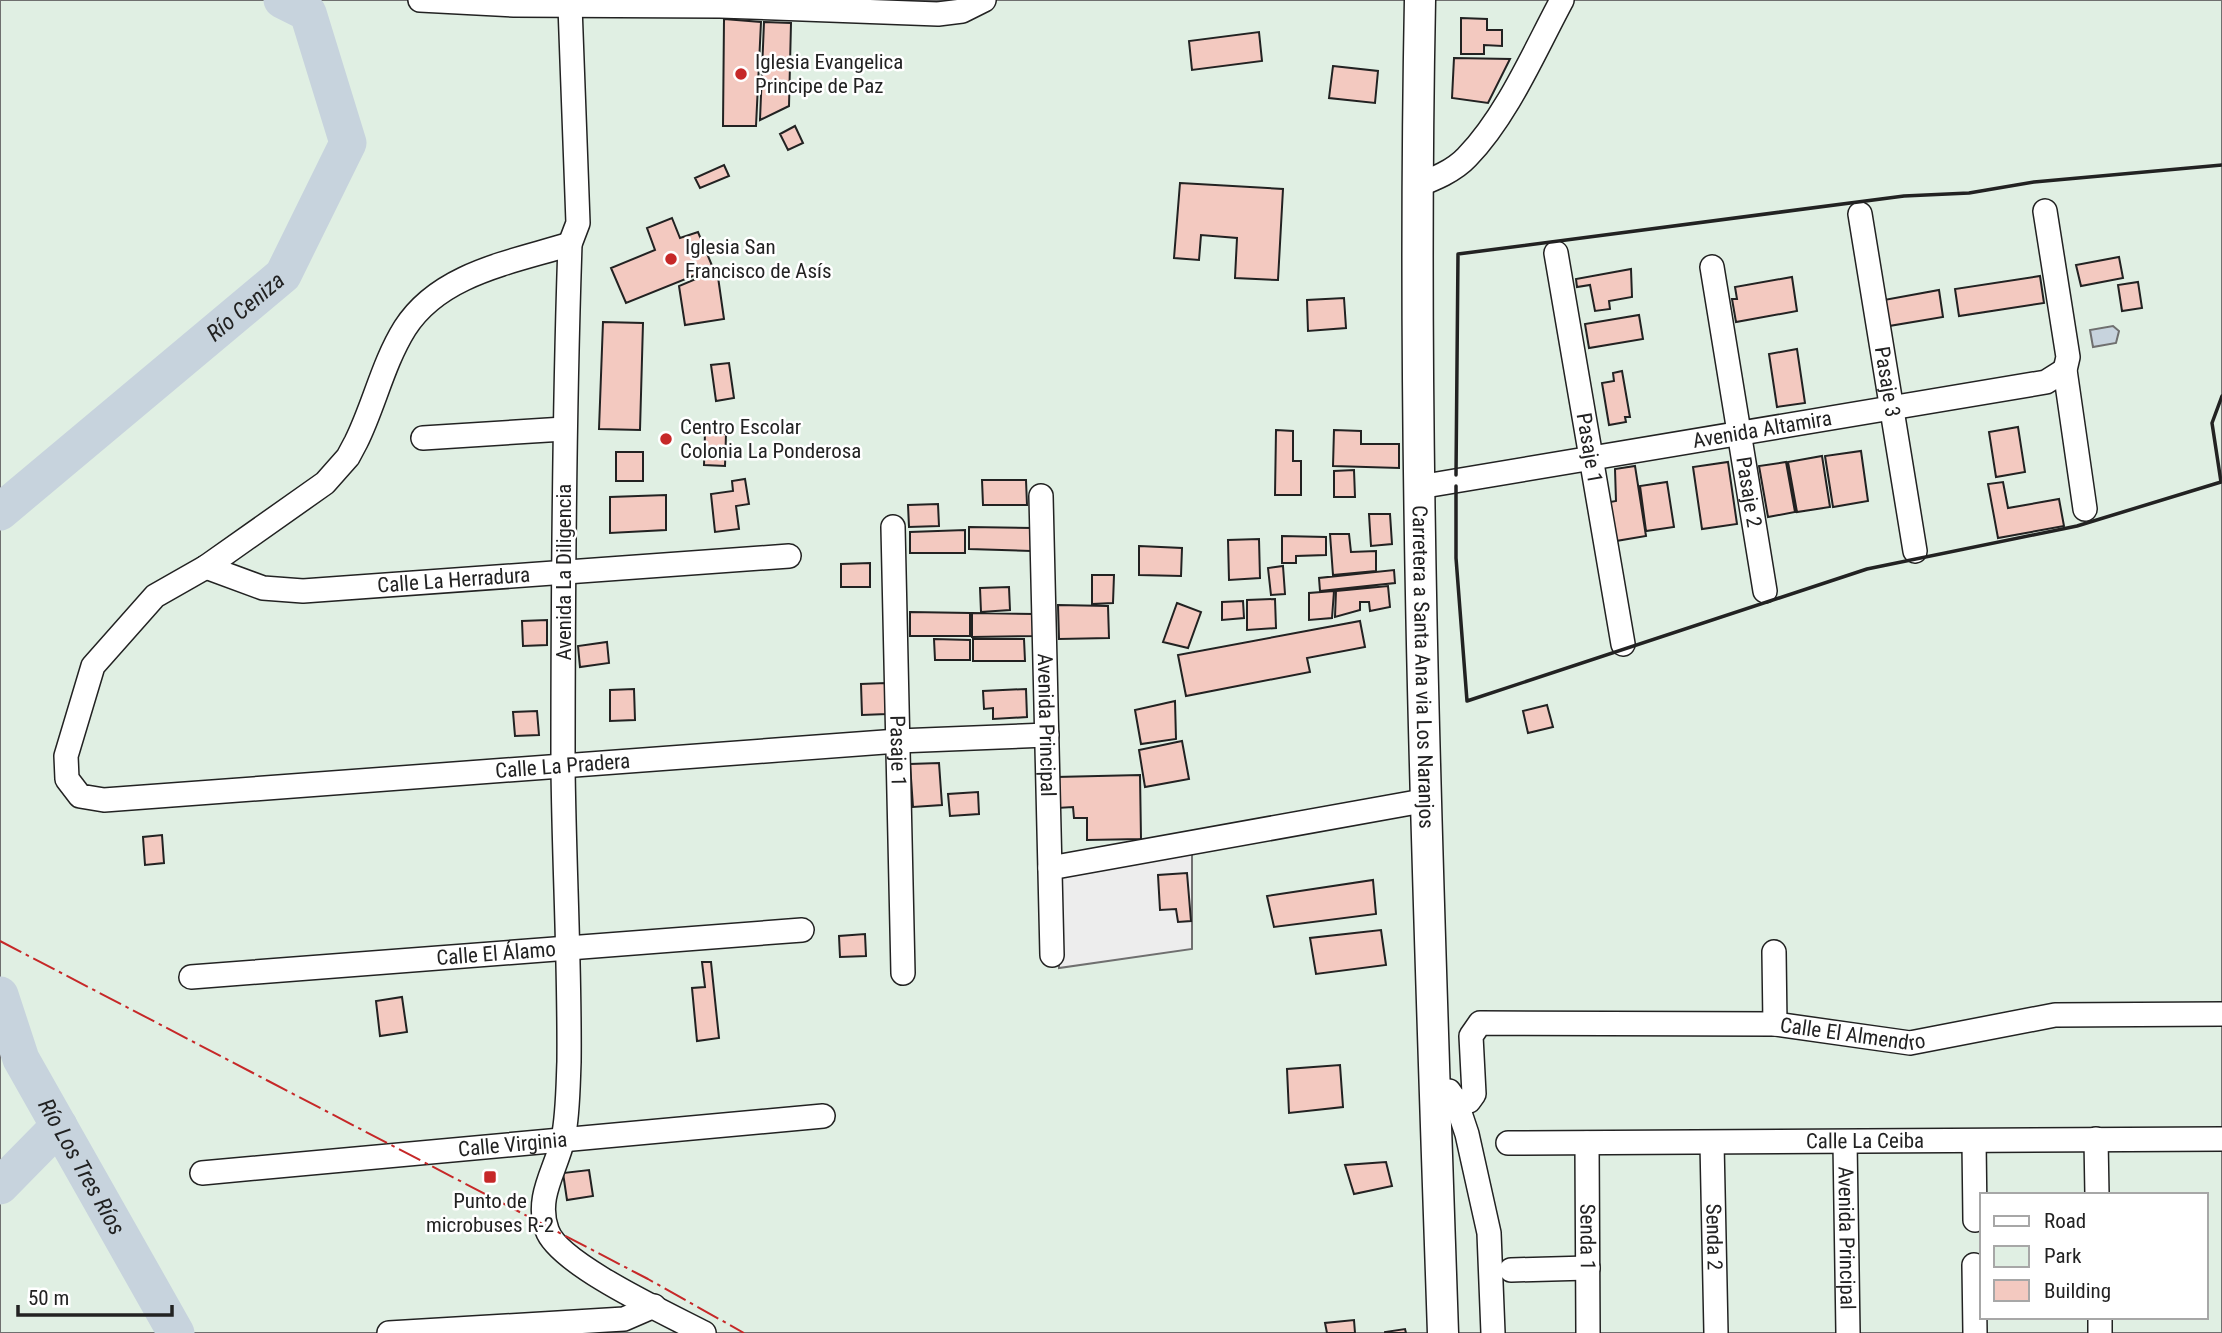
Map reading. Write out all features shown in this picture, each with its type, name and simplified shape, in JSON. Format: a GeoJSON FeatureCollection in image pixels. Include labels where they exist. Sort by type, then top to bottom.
{"type":"FeatureCollection","features":[{"type":"Feature","properties":{"kind":"main road","name":"Carretera a Santa Ana via Los Naranjos"},"geometry":{"type":"LineString","coordinates":[[1420,0],[1416,186],[1419,486],[1443,1333]]}},
{"type":"Feature","properties":{"kind":"street"},"geometry":{"type":"LineString","coordinates":[[423,1],[570,6],[751,4],[938,7],[962,11],[984,0]]}},
{"type":"Feature","properties":{"kind":"street"},"geometry":{"type":"LineString","coordinates":[[1416,186],[1439,177],[1466,159],[1487,134],[1562,0]]}},
{"type":"Feature","properties":{"kind":"street","name":"Avenida La Diligencia"},"geometry":{"type":"LineString","coordinates":[[570,6],[578,223],[570,244],[564,429],[564,768],[569,1062],[563,1140],[547,1181],[543,1207],[547,1232],[560,1250],[583,1267],[654,1306]]}},
{"type":"Feature","properties":{"kind":"street"},"geometry":{"type":"LineString","coordinates":[[2045,211],[2068,357],[2064,370],[2085,509]]}},
{"type":"Feature","properties":{"kind":"street","name":"Pasaje 3"},"geometry":{"type":"LineString","coordinates":[[1860,214],[1914,551]]}},
{"type":"Feature","properties":{"kind":"street"},"geometry":{"type":"LineString","coordinates":[[206,567],[325,483],[348,457],[405,327],[435,296],[471,274],[570,244]]}},
{"type":"Feature","properties":{"kind":"street","name":"Pasaje 1"},"geometry":{"type":"LineString","coordinates":[[1556,253],[1623,644]]}},
{"type":"Feature","properties":{"kind":"street","name":"Pasaje 2"},"geometry":{"type":"LineString","coordinates":[[1712,267],[1765,591]]}},
{"type":"Feature","properties":{"kind":"street","name":"Avenida Altamira"},"geometry":{"type":"LineString","coordinates":[[1419,486],[2046,382],[2064,370]]}},
{"type":"Feature","properties":{"kind":"street"},"geometry":{"type":"LineString","coordinates":[[423,439],[564,429]]}},
{"type":"Feature","properties":{"kind":"street","name":"Avenida Principal"},"geometry":{"type":"LineString","coordinates":[[1041,496],[1052,955]]}},
{"type":"Feature","properties":{"kind":"street","name":"Pasaje 1"},"geometry":{"type":"LineString","coordinates":[[892,527],[903,973]]}},
{"type":"Feature","properties":{"kind":"street","name":"Calle La Herradura"},"geometry":{"type":"LineString","coordinates":[[206,567],[263,588],[303,591],[789,556]]}},
{"type":"Feature","properties":{"kind":"street","name":"Calle La Pradera"},"geometry":{"type":"LineString","coordinates":[[206,567],[155,596],[93,666],[66,756],[68,779],[80,796],[104,800],[564,768],[898,741],[1047,735]]}},
{"type":"Feature","properties":{"kind":"street"},"geometry":{"type":"LineString","coordinates":[[1050,869],[1428,800]]}},
{"type":"Feature","properties":{"kind":"street","name":"Calle El Álamo"},"geometry":{"type":"LineString","coordinates":[[191,977],[802,930]]}},
{"type":"Feature","properties":{"kind":"street"},"geometry":{"type":"LineString","coordinates":[[1774,952],[1775,1024]]}},
{"type":"Feature","properties":{"kind":"street","name":"Calle El Almendro"},"geometry":{"type":"LineString","coordinates":[[1456,1101],[1469,1101],[1474,1094],[1471,1036],[1480,1023],[1775,1024],[1910,1043],[2055,1015],[2222,1014]]}},
{"type":"Feature","properties":{"kind":"street"},"geometry":{"type":"LineString","coordinates":[[1435,1070],[1456,1101],[1467,1134],[1489,1233],[1493,1333]]}},
{"type":"Feature","properties":{"kind":"street","name":"Calle Virginia"},"geometry":{"type":"LineString","coordinates":[[202,1173],[823,1116]]}},
{"type":"Feature","properties":{"kind":"street"},"geometry":{"type":"LineString","coordinates":[[2096,1139],[2097,1193]]}},
{"type":"Feature","properties":{"kind":"street"},"geometry":{"type":"LineString","coordinates":[[2222,1139],[2222,1152]]}},
{"type":"Feature","properties":{"kind":"street","name":"Calle La Ceiba"},"geometry":{"type":"LineString","coordinates":[[1508,1143],[2222,1139]]}},
{"type":"Feature","properties":{"kind":"street"},"geometry":{"type":"LineString","coordinates":[[1974,1141],[1975,1220]]}},
{"type":"Feature","properties":{"kind":"street","name":"Avenida Principal"},"geometry":{"type":"LineString","coordinates":[[1845,1142],[1847,1333]]}},
{"type":"Feature","properties":{"kind":"street","name":"Senda 1"},"geometry":{"type":"LineString","coordinates":[[1587,1143],[1588,1333]]}},
{"type":"Feature","properties":{"kind":"street","name":"Senda 2"},"geometry":{"type":"LineString","coordinates":[[1712,1143],[1716,1333]]}},
{"type":"Feature","properties":{"kind":"street"},"geometry":{"type":"LineString","coordinates":[[1974,1265],[1975,1333]]}},
{"type":"Feature","properties":{"kind":"street"},"geometry":{"type":"LineString","coordinates":[[1511,1270],[1588,1268]]}},
{"type":"Feature","properties":{"kind":"street"},"geometry":{"type":"LineString","coordinates":[[389,1333],[624,1319],[654,1306],[704,1333]]}},
{"type":"Feature","properties":{"kind":"green space"},"geometry":{"type":"Polygon","coordinates":[[[0,0],[2222,0],[2222,1333],[0,1333],[0,0]]]}},
{"type":"Feature","properties":{"kind":"shaded area"},"geometry":{"type":"Polygon","coordinates":[[[2113,326],[2119,331],[2116,343],[2093,347],[2090,330],[2113,326]]]}},
{"type":"Feature","properties":{"kind":"shaded area"},"geometry":{"type":"Polygon","coordinates":[[[1192,843],[1192,949],[1059,968],[1060,867],[1192,843]]]}},
{"type":"Feature","properties":{"kind":"building"},"geometry":{"type":"Polygon","coordinates":[[[1461,18],[1487,19],[1487,30],[1502,30],[1502,46],[1484,45],[1484,54],[1461,54],[1461,18]]]}},
{"type":"Feature","properties":{"kind":"building","name":"Iglesia Evangelica Principe de Paz"},"geometry":{"type":"Polygon","coordinates":[[[724,19],[761,22],[756,126],[723,126],[724,19]]]}},
{"type":"Feature","properties":{"kind":"building"},"geometry":{"type":"Polygon","coordinates":[[[764,22],[791,23],[789,106],[760,120],[764,22]]]}},
{"type":"Feature","properties":{"kind":"building"},"geometry":{"type":"Polygon","coordinates":[[[1259,32],[1262,61],[1192,70],[1189,41],[1259,32]]]}},
{"type":"Feature","properties":{"kind":"building"},"geometry":{"type":"Polygon","coordinates":[[[1454,58],[1510,59],[1488,103],[1452,98],[1454,58]]]}},
{"type":"Feature","properties":{"kind":"building"},"geometry":{"type":"Polygon","coordinates":[[[1333,66],[1378,71],[1375,103],[1329,98],[1333,66]]]}},
{"type":"Feature","properties":{"kind":"building"},"geometry":{"type":"Polygon","coordinates":[[[795,126],[803,143],[788,150],[780,134],[795,126]]]}},
{"type":"Feature","properties":{"kind":"building"},"geometry":{"type":"Polygon","coordinates":[[[724,165],[729,176],[700,188],[695,178],[724,165]]]}},
{"type":"Feature","properties":{"kind":"building"},"geometry":{"type":"Polygon","coordinates":[[[1180,183],[1283,189],[1278,280],[1235,278],[1237,238],[1201,235],[1199,260],[1174,258],[1180,183]]]}},
{"type":"Feature","properties":{"kind":"building","name":"Iglesia San Francisco de Asís"},"geometry":{"type":"Polygon","coordinates":[[[672,218],[680,238],[698,232],[713,268],[626,303],[611,268],[655,250],[647,228],[672,218]]]}},
{"type":"Feature","properties":{"kind":"building"},"geometry":{"type":"Polygon","coordinates":[[[2119,257],[2123,278],[2081,286],[2076,265],[2119,257]]]}},
{"type":"Feature","properties":{"kind":"building"},"geometry":{"type":"Polygon","coordinates":[[[1631,269],[1632,297],[1609,301],[1610,309],[1595,311],[1590,285],[1577,287],[1576,279],[1631,269]]]}},
{"type":"Feature","properties":{"kind":"building"},"geometry":{"type":"Polygon","coordinates":[[[717,270],[724,319],[685,325],[679,286],[717,270]]]}},
{"type":"Feature","properties":{"kind":"building"},"geometry":{"type":"Polygon","coordinates":[[[2040,276],[2044,303],[1959,316],[1955,289],[2040,276]]]}},
{"type":"Feature","properties":{"kind":"building"},"geometry":{"type":"Polygon","coordinates":[[[1792,277],[1797,311],[1736,322],[1732,299],[1737,299],[1735,287],[1792,277]]]}},
{"type":"Feature","properties":{"kind":"building"},"geometry":{"type":"Polygon","coordinates":[[[2138,282],[2142,308],[2122,311],[2118,285],[2138,282]]]}},
{"type":"Feature","properties":{"kind":"building"},"geometry":{"type":"Polygon","coordinates":[[[1939,290],[1943,317],[1889,326],[1884,300],[1939,290]]]}},
{"type":"Feature","properties":{"kind":"building"},"geometry":{"type":"Polygon","coordinates":[[[1344,298],[1346,328],[1308,331],[1307,300],[1344,298]]]}},
{"type":"Feature","properties":{"kind":"building"},"geometry":{"type":"Polygon","coordinates":[[[1639,315],[1643,339],[1589,348],[1585,324],[1639,315]]]}},
{"type":"Feature","properties":{"kind":"building"},"geometry":{"type":"Polygon","coordinates":[[[603,322],[643,323],[640,430],[599,429],[603,322]]]}},
{"type":"Feature","properties":{"kind":"building"},"geometry":{"type":"Polygon","coordinates":[[[1797,349],[1805,403],[1777,407],[1769,354],[1797,349]]]}},
{"type":"Feature","properties":{"kind":"building"},"geometry":{"type":"Polygon","coordinates":[[[729,363],[734,398],[716,401],[711,365],[729,363]]]}},
{"type":"Feature","properties":{"kind":"building"},"geometry":{"type":"Polygon","coordinates":[[[1622,371],[1630,417],[1625,417],[1626,422],[1609,425],[1602,383],[1614,381],[1613,373],[1622,371]]]}},
{"type":"Feature","properties":{"kind":"building"},"geometry":{"type":"Polygon","coordinates":[[[2018,427],[2025,472],[1996,477],[1989,432],[2018,427]]]}},
{"type":"Feature","properties":{"kind":"building"},"geometry":{"type":"Polygon","coordinates":[[[1276,430],[1293,431],[1293,461],[1301,461],[1301,495],[1275,495],[1276,430]]]}},
{"type":"Feature","properties":{"kind":"building"},"geometry":{"type":"Polygon","coordinates":[[[1334,430],[1361,431],[1361,444],[1399,444],[1399,468],[1333,466],[1334,430]]]}},
{"type":"Feature","properties":{"kind":"building"},"geometry":{"type":"Polygon","coordinates":[[[705,433],[726,434],[725,466],[704,465],[705,433]]]}},
{"type":"Feature","properties":{"kind":"building"},"geometry":{"type":"Polygon","coordinates":[[[1861,451],[1868,501],[1833,507],[1825,456],[1861,451]]]}},
{"type":"Feature","properties":{"kind":"building"},"geometry":{"type":"Polygon","coordinates":[[[616,452],[643,452],[643,481],[616,481],[616,452]]]}},
{"type":"Feature","properties":{"kind":"building"},"geometry":{"type":"Polygon","coordinates":[[[1822,456],[1830,507],[1797,512],[1788,462],[1822,456]]]}},
{"type":"Feature","properties":{"kind":"building"},"geometry":{"type":"Polygon","coordinates":[[[1728,462],[1737,524],[1702,529],[1693,467],[1728,462]]]}},
{"type":"Feature","properties":{"kind":"building"},"geometry":{"type":"Polygon","coordinates":[[[1786,462],[1795,512],[1768,517],[1759,466],[1786,462]]]}},
{"type":"Feature","properties":{"kind":"building"},"geometry":{"type":"Polygon","coordinates":[[[1635,466],[1646,536],[1616,541],[1610,502],[1616,501],[1615,469],[1635,466]]]}},
{"type":"Feature","properties":{"kind":"building"},"geometry":{"type":"Polygon","coordinates":[[[1354,470],[1355,497],[1334,497],[1334,471],[1354,470]]]}},
{"type":"Feature","properties":{"kind":"building"},"geometry":{"type":"Polygon","coordinates":[[[745,479],[749,504],[736,506],[739,529],[715,532],[711,494],[733,491],[732,481],[745,479]]]}},
{"type":"Feature","properties":{"kind":"building"},"geometry":{"type":"Polygon","coordinates":[[[982,480],[1026,480],[1027,505],[983,505],[982,480]]]}},
{"type":"Feature","properties":{"kind":"building"},"geometry":{"type":"Polygon","coordinates":[[[1667,482],[1674,527],[1646,531],[1640,486],[1667,482]]]}},
{"type":"Feature","properties":{"kind":"building"},"geometry":{"type":"Polygon","coordinates":[[[2003,482],[2008,508],[2059,499],[2064,526],[1998,538],[1988,484],[2003,482]]]}},
{"type":"Feature","properties":{"kind":"building"},"geometry":{"type":"Polygon","coordinates":[[[666,495],[666,530],[610,533],[610,497],[666,495]]]}},
{"type":"Feature","properties":{"kind":"building"},"geometry":{"type":"Polygon","coordinates":[[[938,504],[939,526],[909,527],[908,505],[938,504]]]}},
{"type":"Feature","properties":{"kind":"building"},"geometry":{"type":"Polygon","coordinates":[[[1369,514],[1390,514],[1392,544],[1371,546],[1369,514]]]}},
{"type":"Feature","properties":{"kind":"building"},"geometry":{"type":"Polygon","coordinates":[[[969,527],[1032,528],[1031,551],[969,549],[969,527]]]}},
{"type":"Feature","properties":{"kind":"building"},"geometry":{"type":"Polygon","coordinates":[[[965,530],[965,553],[910,553],[910,532],[965,530]]]}},
{"type":"Feature","properties":{"kind":"building"},"geometry":{"type":"Polygon","coordinates":[[[1330,534],[1349,534],[1351,552],[1376,551],[1376,571],[1333,575],[1330,534]]]}},
{"type":"Feature","properties":{"kind":"building"},"geometry":{"type":"Polygon","coordinates":[[[1282,536],[1326,537],[1326,555],[1296,556],[1296,563],[1282,563],[1282,536]]]}},
{"type":"Feature","properties":{"kind":"building"},"geometry":{"type":"Polygon","coordinates":[[[1259,539],[1260,578],[1229,580],[1228,540],[1259,539]]]}},
{"type":"Feature","properties":{"kind":"building"},"geometry":{"type":"Polygon","coordinates":[[[1139,546],[1182,548],[1181,576],[1139,575],[1139,546]]]}},
{"type":"Feature","properties":{"kind":"building"},"geometry":{"type":"Polygon","coordinates":[[[870,563],[870,587],[841,587],[841,564],[870,563]]]}},
{"type":"Feature","properties":{"kind":"building"},"geometry":{"type":"Polygon","coordinates":[[[1283,566],[1285,594],[1271,595],[1268,568],[1283,566]]]}},
{"type":"Feature","properties":{"kind":"building"},"geometry":{"type":"Polygon","coordinates":[[[1394,570],[1395,583],[1320,591],[1319,578],[1394,570]]]}},
{"type":"Feature","properties":{"kind":"building"},"geometry":{"type":"Polygon","coordinates":[[[1092,575],[1114,575],[1113,603],[1092,604],[1092,575]]]}},
{"type":"Feature","properties":{"kind":"building"},"geometry":{"type":"Polygon","coordinates":[[[1388,586],[1390,607],[1370,611],[1369,602],[1360,602],[1360,610],[1335,617],[1336,591],[1388,586]]]}},
{"type":"Feature","properties":{"kind":"building"},"geometry":{"type":"Polygon","coordinates":[[[1009,587],[1010,610],[981,612],[980,588],[1009,587]]]}},
{"type":"Feature","properties":{"kind":"building"},"geometry":{"type":"Polygon","coordinates":[[[1334,591],[1332,618],[1309,620],[1309,593],[1334,591]]]}},
{"type":"Feature","properties":{"kind":"building"},"geometry":{"type":"Polygon","coordinates":[[[1275,599],[1276,628],[1247,630],[1247,600],[1275,599]]]}},
{"type":"Feature","properties":{"kind":"building"},"geometry":{"type":"Polygon","coordinates":[[[1243,601],[1244,618],[1222,620],[1222,602],[1243,601]]]}},
{"type":"Feature","properties":{"kind":"building"},"geometry":{"type":"Polygon","coordinates":[[[1177,603],[1201,612],[1188,648],[1163,642],[1177,603]]]}},
{"type":"Feature","properties":{"kind":"building"},"geometry":{"type":"Polygon","coordinates":[[[1058,605],[1108,606],[1109,638],[1059,639],[1058,605]]]}},
{"type":"Feature","properties":{"kind":"building"},"geometry":{"type":"Polygon","coordinates":[[[910,612],[970,613],[970,636],[910,636],[910,612]]]}},
{"type":"Feature","properties":{"kind":"building"},"geometry":{"type":"Polygon","coordinates":[[[972,613],[1034,614],[1035,636],[972,637],[972,613]]]}},
{"type":"Feature","properties":{"kind":"building"},"geometry":{"type":"Polygon","coordinates":[[[547,620],[547,645],[523,646],[522,621],[547,620]]]}},
{"type":"Feature","properties":{"kind":"building"},"geometry":{"type":"Polygon","coordinates":[[[1360,621],[1365,647],[1307,658],[1310,672],[1186,696],[1178,655],[1360,621]]]}},
{"type":"Feature","properties":{"kind":"building"},"geometry":{"type":"Polygon","coordinates":[[[934,639],[970,640],[970,660],[935,660],[934,639]]]}},
{"type":"Feature","properties":{"kind":"building"},"geometry":{"type":"Polygon","coordinates":[[[973,639],[1024,639],[1025,661],[973,661],[973,639]]]}},
{"type":"Feature","properties":{"kind":"building"},"geometry":{"type":"Polygon","coordinates":[[[607,642],[609,663],[580,667],[578,646],[607,642]]]}},
{"type":"Feature","properties":{"kind":"building"},"geometry":{"type":"Polygon","coordinates":[[[886,683],[887,714],[862,715],[861,684],[886,683]]]}},
{"type":"Feature","properties":{"kind":"building"},"geometry":{"type":"Polygon","coordinates":[[[634,689],[635,720],[610,721],[610,690],[634,689]]]}},
{"type":"Feature","properties":{"kind":"building"},"geometry":{"type":"Polygon","coordinates":[[[1026,689],[1027,717],[993,719],[993,708],[984,709],[983,691],[1026,689]]]}},
{"type":"Feature","properties":{"kind":"building"},"geometry":{"type":"Polygon","coordinates":[[[1175,701],[1176,739],[1141,744],[1135,710],[1175,701]]]}},
{"type":"Feature","properties":{"kind":"building"},"geometry":{"type":"Polygon","coordinates":[[[1547,705],[1553,727],[1528,733],[1523,711],[1547,705]]]}},
{"type":"Feature","properties":{"kind":"building"},"geometry":{"type":"Polygon","coordinates":[[[537,711],[539,735],[515,736],[513,712],[537,711]]]}},
{"type":"Feature","properties":{"kind":"building"},"geometry":{"type":"Polygon","coordinates":[[[1182,741],[1189,779],[1145,787],[1139,750],[1182,741]]]}},
{"type":"Feature","properties":{"kind":"building"},"geometry":{"type":"Polygon","coordinates":[[[939,763],[942,805],[913,807],[910,764],[939,763]]]}},
{"type":"Feature","properties":{"kind":"building"},"geometry":{"type":"Polygon","coordinates":[[[1140,775],[1141,839],[1087,840],[1087,818],[1074,818],[1073,807],[1057,808],[1056,777],[1140,775]]]}},
{"type":"Feature","properties":{"kind":"building"},"geometry":{"type":"Polygon","coordinates":[[[978,792],[979,814],[950,816],[948,794],[978,792]]]}},
{"type":"Feature","properties":{"kind":"building"},"geometry":{"type":"Polygon","coordinates":[[[162,835],[164,863],[145,865],[143,837],[162,835]]]}},
{"type":"Feature","properties":{"kind":"building"},"geometry":{"type":"Polygon","coordinates":[[[1187,873],[1191,921],[1178,922],[1176,909],[1160,910],[1158,875],[1187,873]]]}},
{"type":"Feature","properties":{"kind":"building"},"geometry":{"type":"Polygon","coordinates":[[[1373,880],[1376,914],[1274,927],[1267,896],[1373,880]]]}},
{"type":"Feature","properties":{"kind":"building"},"geometry":{"type":"Polygon","coordinates":[[[1381,930],[1386,965],[1316,974],[1310,938],[1381,930]]]}},
{"type":"Feature","properties":{"kind":"building"},"geometry":{"type":"Polygon","coordinates":[[[865,934],[866,956],[840,957],[839,936],[865,934]]]}},
{"type":"Feature","properties":{"kind":"building"},"geometry":{"type":"Polygon","coordinates":[[[702,962],[711,962],[719,1038],[697,1041],[692,988],[705,987],[702,962]]]}},
{"type":"Feature","properties":{"kind":"building"},"geometry":{"type":"Polygon","coordinates":[[[402,997],[407,1032],[380,1036],[376,1001],[402,997]]]}},
{"type":"Feature","properties":{"kind":"building"},"geometry":{"type":"Polygon","coordinates":[[[1340,1065],[1343,1107],[1289,1113],[1287,1069],[1340,1065]]]}},
{"type":"Feature","properties":{"kind":"building"},"geometry":{"type":"Polygon","coordinates":[[[1386,1162],[1392,1186],[1354,1194],[1345,1165],[1386,1162]]]}},
{"type":"Feature","properties":{"kind":"building"},"geometry":{"type":"Polygon","coordinates":[[[589,1170],[593,1196],[567,1200],[563,1173],[589,1170]]]}},
{"type":"Feature","properties":{"kind":"building"},"geometry":{"type":"Polygon","coordinates":[[[1354,1320],[1355,1333],[1327,1333],[1325,1323],[1354,1320]]]}},
{"type":"Feature","properties":{"kind":"building"},"geometry":{"type":"Polygon","coordinates":[[[1405,1329],[1406,1333],[1385,1333],[1385,1332],[1405,1329]]]}},
{"type":"Feature","properties":{"kind":"waterway","name":"Río Ceniza"},"geometry":{"type":"LineString","coordinates":[[0,512],[283,275],[348,143],[308,13],[282,0]]}},
{"type":"Feature","properties":{"kind":"waterway","name":"Río Los Tres Ríos"},"geometry":{"type":"LineString","coordinates":[[0,995],[21,1059],[176,1333]]}},
{"type":"Feature","properties":{"kind":"waterway"},"geometry":{"type":"LineString","coordinates":[[0,1186],[59,1126]]}},
{"type":"Feature","properties":{"kind":"wall"},"geometry":{"type":"LineString","coordinates":[[1456,475],[1458,254],[1904,196],[1969,193],[2034,182],[2222,165]]}},
{"type":"Feature","properties":{"kind":"wall"},"geometry":{"type":"LineString","coordinates":[[1456,486],[1456,558],[1467,701],[1867,569],[2077,526],[2221,482],[2212,423],[2222,396]]}},
{"type":"Feature","properties":{"kind":"power"},"geometry":{"type":"LineString","coordinates":[[0,941],[648,1279],[744,1333]]}},
{"type":"Feature","properties":{"kind":"place","name":"Iglesia Evangelica Principe de Paz"},"geometry":{"type":"Point","coordinates":[741,74]}},
{"type":"Feature","properties":{"kind":"place","name":"Iglesia San Francisco de Asís"},"geometry":{"type":"Point","coordinates":[671,259]}},
{"type":"Feature","properties":{"kind":"place","name":"Centro Escolar Colonia La Ponderosa"},"geometry":{"type":"Point","coordinates":[666,439]}},
{"type":"Feature","properties":{"kind":"place","name":"Punto de microbuses R-2"},"geometry":{"type":"Point","coordinates":[490,1177]}}]}
